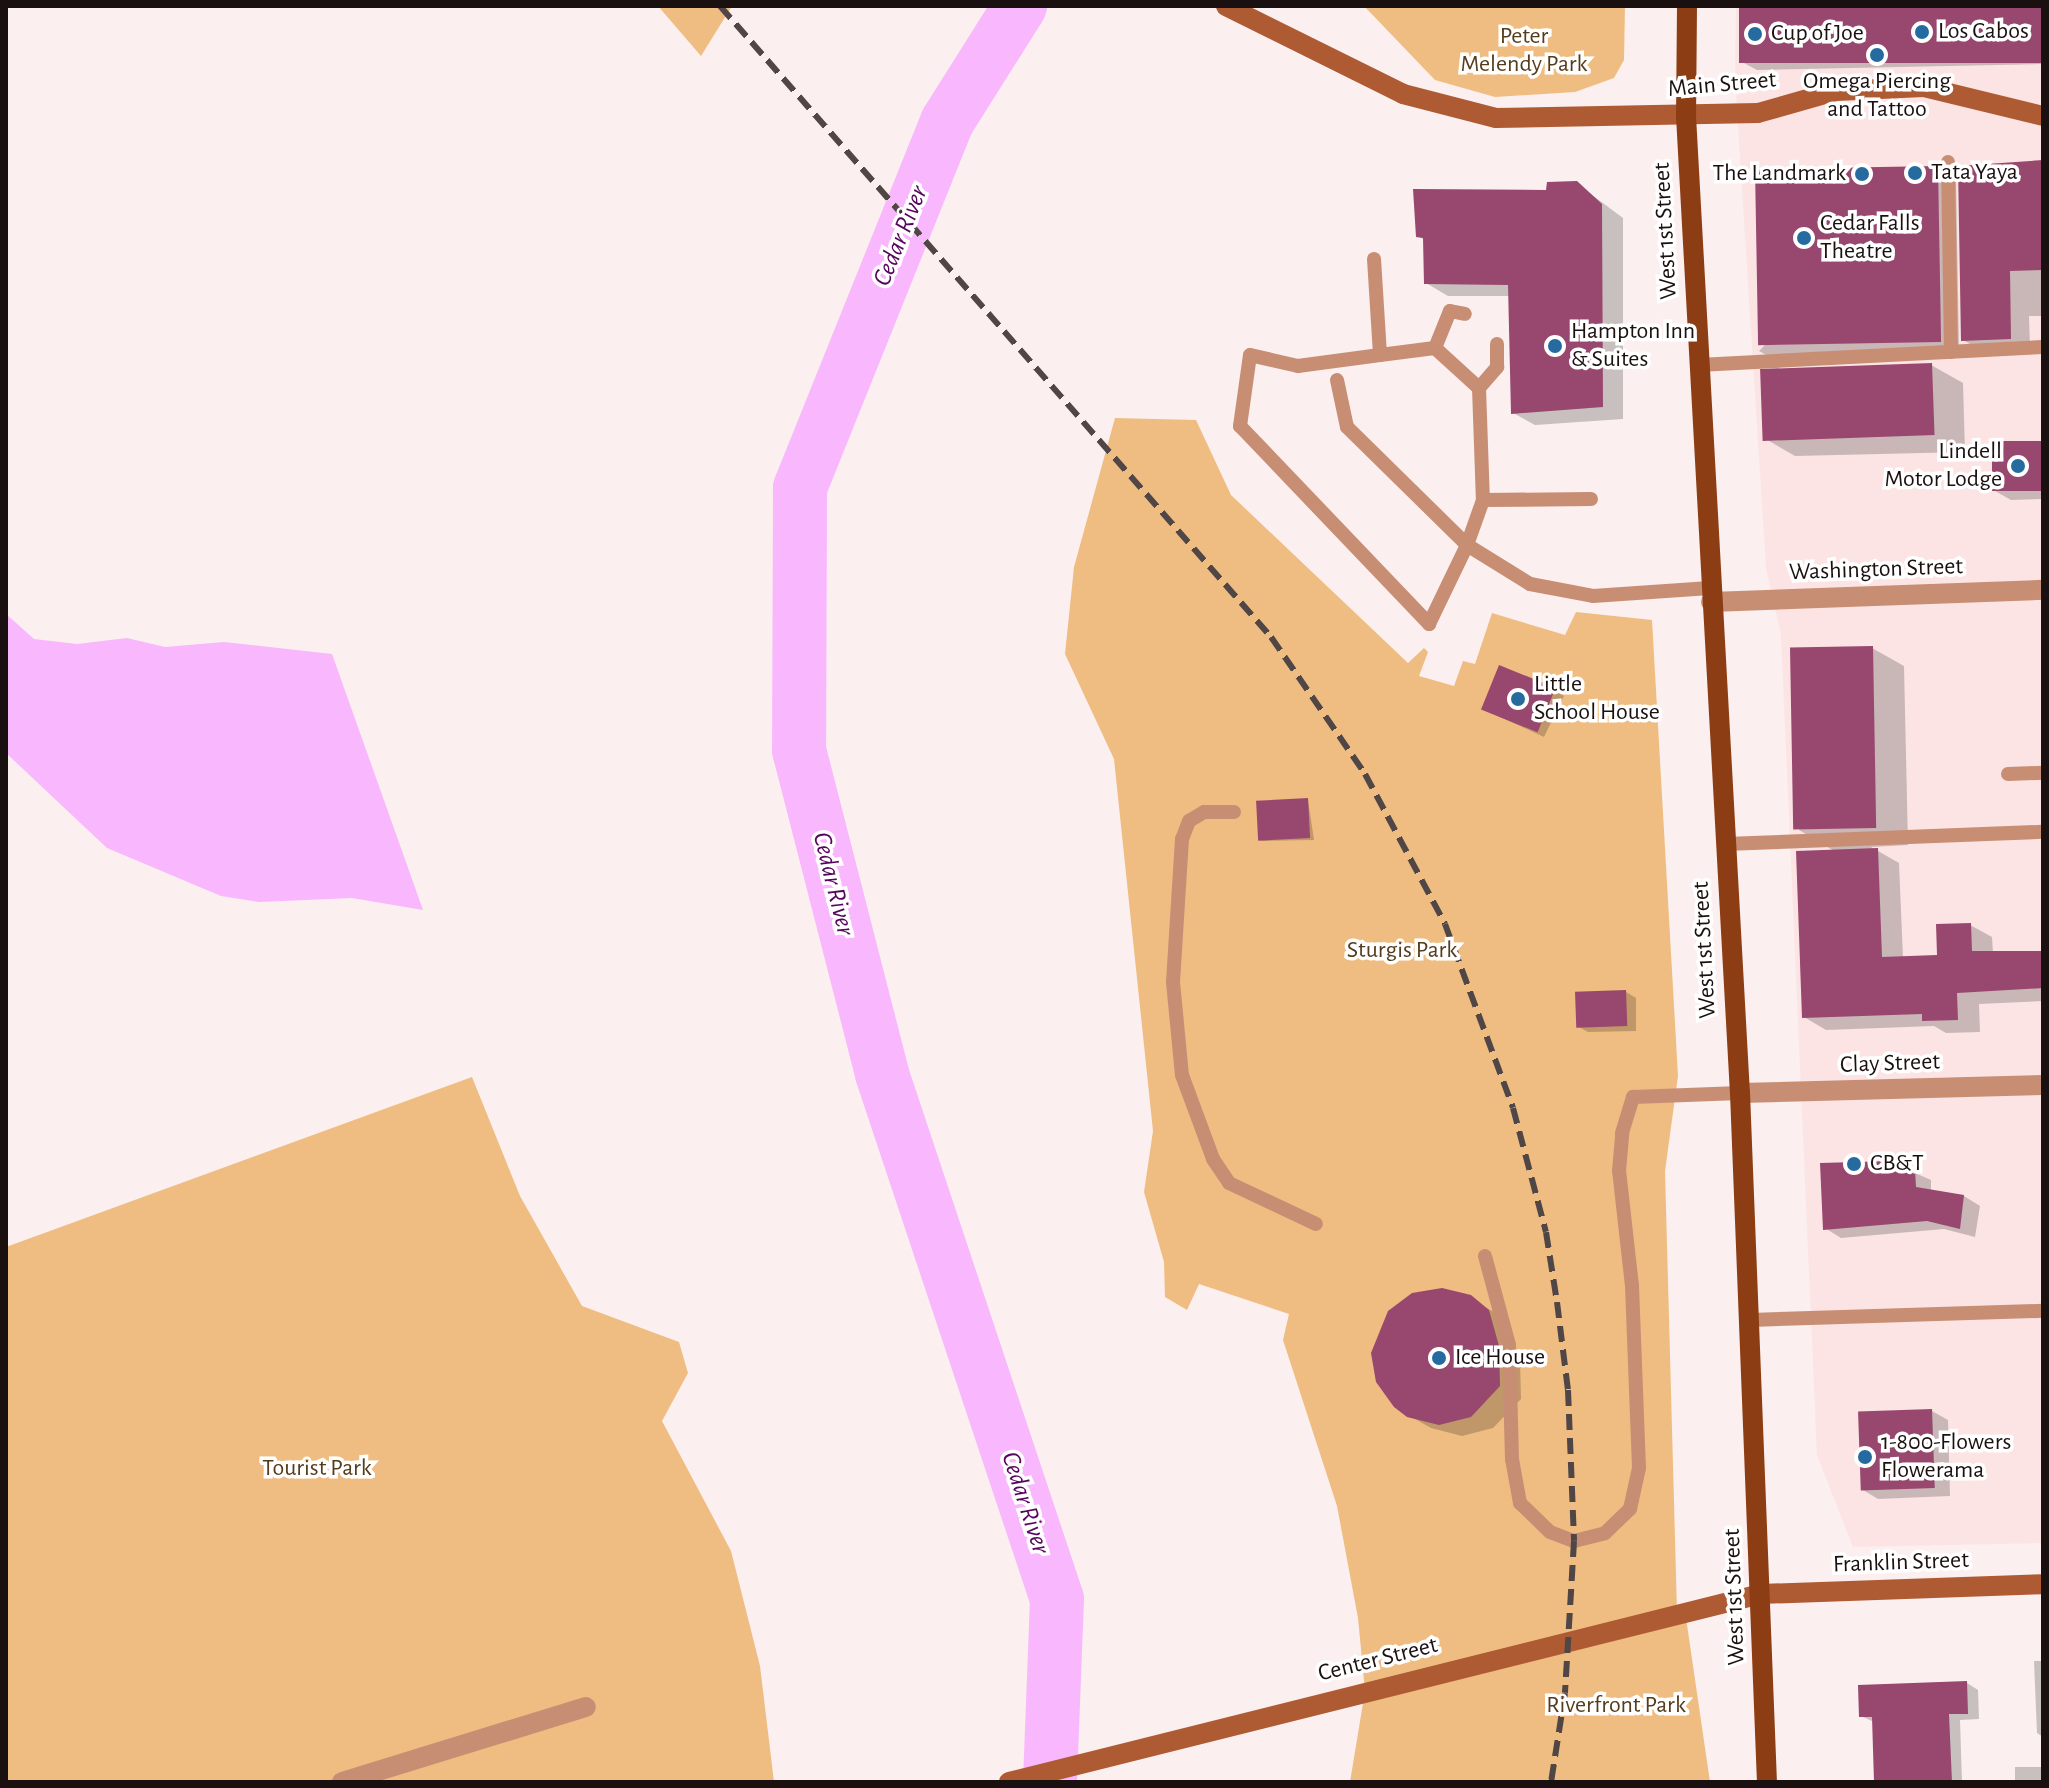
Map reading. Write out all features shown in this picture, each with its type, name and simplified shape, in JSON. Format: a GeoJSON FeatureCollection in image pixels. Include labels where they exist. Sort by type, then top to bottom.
{"type":"FeatureCollection","features":[{"type":"Feature","properties":{"kind":"main road","name":"Main Street"},"geometry":{"type":"LineString","coordinates":[[1226,6],[1403,94],[1496,118],[1758,113],[1836,91],[1924,87],[2043,116]]}},
{"type":"Feature","properties":{"kind":"main road","name":"West 1st Street"},"geometry":{"type":"LineString","coordinates":[[1687,6],[1686,116],[1740,1093],[1767,1782]]}},
{"type":"Feature","properties":{"kind":"main road","name":"Franklin Street"},"geometry":{"type":"LineString","coordinates":[[1761,1594],[2043,1584]]}},
{"type":"Feature","properties":{"kind":"main road","name":"Center Street"},"geometry":{"type":"LineString","coordinates":[[1009,1782],[1451,1669],[1761,1594]]}},
{"type":"Feature","properties":{"kind":"street","name":"Washington Street"},"geometry":{"type":"LineString","coordinates":[[1711,595],[2043,590]]}},
{"type":"Feature","properties":{"kind":"street","name":"Clay Street"},"geometry":{"type":"LineString","coordinates":[[1740,1093],[2043,1085]]}},
{"type":"Feature","properties":{"kind":"street"},"geometry":{"type":"LineString","coordinates":[[342,1782],[586,1707]]}},
{"type":"Feature","properties":{"kind":"lane"},"geometry":{"type":"LineString","coordinates":[[1948,162],[1951,352]]}},
{"type":"Feature","properties":{"kind":"lane"},"geometry":{"type":"LineString","coordinates":[[1374,259],[1380,355]]}},
{"type":"Feature","properties":{"kind":"lane"},"geometry":{"type":"LineString","coordinates":[[1435,348],[1450,311],[1465,314]]}},
{"type":"Feature","properties":{"kind":"lane"},"geometry":{"type":"LineString","coordinates":[[1479,388],[1435,348],[1298,366],[1250,355],[1240,426],[1429,624],[1467,545],[1483,500],[1479,388],[1497,367],[1497,344]]}},
{"type":"Feature","properties":{"kind":"lane"},"geometry":{"type":"LineString","coordinates":[[1699,365],[2043,347]]}},
{"type":"Feature","properties":{"kind":"lane"},"geometry":{"type":"LineString","coordinates":[[1337,380],[1347,427],[1467,545],[1530,584],[1593,596],[1711,595]]}},
{"type":"Feature","properties":{"kind":"lane"},"geometry":{"type":"LineString","coordinates":[[1483,500],[1591,499]]}},
{"type":"Feature","properties":{"kind":"lane"},"geometry":{"type":"LineString","coordinates":[[2008,774],[2043,773]]}},
{"type":"Feature","properties":{"kind":"lane"},"geometry":{"type":"LineString","coordinates":[[1234,812],[1204,812],[1189,821],[1182,839],[1173,982],[1182,1075],[1213,1159],[1229,1183],[1316,1224]]}},
{"type":"Feature","properties":{"kind":"lane"},"geometry":{"type":"LineString","coordinates":[[1725,844],[2043,832]]}},
{"type":"Feature","properties":{"kind":"lane"},"geometry":{"type":"LineString","coordinates":[[1485,1256],[1509,1345],[1512,1459],[1520,1503],[1550,1532],[1574,1541],[1605,1533],[1630,1509],[1639,1468],[1632,1286],[1619,1171],[1622,1133],[1633,1097],[1740,1093]]}},
{"type":"Feature","properties":{"kind":"lane"},"geometry":{"type":"LineString","coordinates":[[1750,1320],[2043,1311]]}},
{"type":"Feature","properties":{"kind":"shaded area"},"geometry":{"type":"Polygon","coordinates":[[[1736,6],[2043,6],[2043,1543],[1853,1547],[1817,1455],[1781,635],[1766,568],[1735,78],[1736,6]]]}},
{"type":"Feature","properties":{"kind":"shaded area"},"geometry":{"type":"Polygon","coordinates":[[[6,614],[34,639],[77,644],[127,638],[165,647],[224,642],[332,654],[423,910],[352,898],[259,902],[221,896],[107,848],[6,753],[6,614]]]}},
{"type":"Feature","properties":{"kind":"green space"},"geometry":{"type":"Polygon","coordinates":[[[658,6],[732,6],[701,56],[658,6]]]}},
{"type":"Feature","properties":{"kind":"green space","name":"Peter Melendy Park"},"geometry":{"type":"Polygon","coordinates":[[[1364,6],[1625,6],[1624,60],[1614,78],[1575,92],[1495,97],[1435,80],[1364,6]]]}},
{"type":"Feature","properties":{"kind":"green space","name":"Sturgis Park"},"geometry":{"type":"Polygon","coordinates":[[[1115,418],[1196,420],[1231,495],[1408,663],[1424,648],[1428,652],[1419,676],[1454,686],[1463,661],[1475,664],[1492,613],[1565,635],[1576,612],[1652,620],[1678,1076],[1665,1171],[1677,1612],[1685,1611],[1710,1782],[1350,1782],[1365,1691],[1358,1618],[1337,1506],[1283,1340],[1289,1314],[1199,1284],[1187,1310],[1165,1297],[1164,1262],[1144,1192],[1153,1131],[1114,759],[1065,654],[1074,567],[1115,418]]]}},
{"type":"Feature","properties":{"kind":"green space","name":"Tourist Park"},"geometry":{"type":"Polygon","coordinates":[[[472,1077],[520,1196],[582,1306],[679,1342],[688,1373],[662,1421],[731,1551],[760,1666],[774,1782],[6,1782],[6,1247],[472,1077]]]}},
{"type":"Feature","properties":{"kind":"building"},"geometry":{"type":"Polygon","coordinates":[[[1739,6],[2043,6],[2043,63],[1739,63],[1739,6]]]}},
{"type":"Feature","properties":{"kind":"building"},"geometry":{"type":"Polygon","coordinates":[[[2043,160],[2043,270],[2010,271],[2011,339],[1961,341],[1958,166],[2043,160]]]}},
{"type":"Feature","properties":{"kind":"building"},"geometry":{"type":"Polygon","coordinates":[[[1938,166],[1941,342],[1758,345],[1755,169],[1938,166]]]}},
{"type":"Feature","properties":{"kind":"building","name":"Hampton Inn & Suites"},"geometry":{"type":"Polygon","coordinates":[[[1577,181],[1602,204],[1603,407],[1511,414],[1508,285],[1424,284],[1423,238],[1416,237],[1413,189],[1546,190],[1547,182],[1577,181]]]}},
{"type":"Feature","properties":{"kind":"building"},"geometry":{"type":"Polygon","coordinates":[[[1932,363],[1935,435],[1763,441],[1760,369],[1932,363]]]}},
{"type":"Feature","properties":{"kind":"building","name":"Lindell Motor Lodge"},"geometry":{"type":"Polygon","coordinates":[[[1992,441],[2043,441],[2043,491],[1992,491],[1992,441]]]}},
{"type":"Feature","properties":{"kind":"building"},"geometry":{"type":"Polygon","coordinates":[[[1873,646],[1876,828],[1793,829],[1790,647],[1873,646]]]}},
{"type":"Feature","properties":{"kind":"building","name":"Little School House"},"geometry":{"type":"Polygon","coordinates":[[[1499,665],[1556,688],[1538,732],[1481,710],[1499,665]]]}},
{"type":"Feature","properties":{"kind":"building"},"geometry":{"type":"Polygon","coordinates":[[[1308,798],[1310,838],[1258,841],[1256,801],[1308,798]]]}},
{"type":"Feature","properties":{"kind":"building"},"geometry":{"type":"Polygon","coordinates":[[[1878,848],[1882,957],[1937,955],[1936,924],[1971,923],[1972,951],[2043,951],[2043,988],[1957,993],[1958,1020],[1922,1021],[1922,1014],[1802,1018],[1796,851],[1878,848]]]}},
{"type":"Feature","properties":{"kind":"building"},"geometry":{"type":"Polygon","coordinates":[[[1626,990],[1627,1026],[1576,1028],[1575,992],[1626,990]]]}},
{"type":"Feature","properties":{"kind":"building"},"geometry":{"type":"Polygon","coordinates":[[[1892,1161],[1891,1169],[1915,1169],[1916,1187],[1964,1195],[1960,1229],[1927,1221],[1823,1230],[1820,1163],[1892,1161]]]}},
{"type":"Feature","properties":{"kind":"building","name":"Ice House"},"geometry":{"type":"Polygon","coordinates":[[[1442,1288],[1471,1295],[1489,1310],[1499,1346],[1500,1386],[1471,1417],[1439,1425],[1407,1417],[1394,1407],[1376,1382],[1371,1353],[1388,1311],[1412,1293],[1442,1288]]]}},
{"type":"Feature","properties":{"kind":"building"},"geometry":{"type":"Polygon","coordinates":[[[1932,1409],[1935,1488],[1861,1491],[1858,1412],[1932,1409]]]}},
{"type":"Feature","properties":{"kind":"building"},"geometry":{"type":"Polygon","coordinates":[[[1967,1681],[1968,1714],[1949,1714],[1952,1782],[1874,1782],[1872,1717],[1859,1717],[1858,1685],[1967,1681]]]}},
{"type":"Feature","properties":{"kind":"waterway","name":"Cedar River"},"geometry":{"type":"LineString","coordinates":[[1020,6],[947,122],[800,488],[799,750],[882,1074],[1057,1599],[1050,1782]]}},
{"type":"Feature","properties":{"kind":"railway"},"geometry":{"type":"LineString","coordinates":[[720,6],[1271,637],[1365,774],[1445,924],[1513,1108],[1546,1232],[1568,1390],[1574,1541],[1565,1693],[1551,1782]]}},
{"type":"Feature","properties":{"kind":"place","name":"Los Cabos"},"geometry":{"type":"Point","coordinates":[1922,32]}},
{"type":"Feature","properties":{"kind":"place","name":"Cup of Joe"},"geometry":{"type":"Point","coordinates":[1755,34]}},
{"type":"Feature","properties":{"kind":"place","name":"Omega Piercing and Tattoo"},"geometry":{"type":"Point","coordinates":[1877,55]}},
{"type":"Feature","properties":{"kind":"place","name":"Tata Yaya"},"geometry":{"type":"Point","coordinates":[1915,173]}},
{"type":"Feature","properties":{"kind":"place","name":"The Landmark"},"geometry":{"type":"Point","coordinates":[1862,174]}},
{"type":"Feature","properties":{"kind":"place","name":"Cedar Falls Theatre"},"geometry":{"type":"Point","coordinates":[1804,238]}},
{"type":"Feature","properties":{"kind":"place","name":"Hampton Inn & Suites"},"geometry":{"type":"Point","coordinates":[1555,346]}},
{"type":"Feature","properties":{"kind":"place","name":"Lindell Motor Lodge"},"geometry":{"type":"Point","coordinates":[2018,466]}},
{"type":"Feature","properties":{"kind":"place","name":"Little School House"},"geometry":{"type":"Point","coordinates":[1518,699]}},
{"type":"Feature","properties":{"kind":"place","name":"CB&T"},"geometry":{"type":"Point","coordinates":[1854,1164]}},
{"type":"Feature","properties":{"kind":"place","name":"Ice House"},"geometry":{"type":"Point","coordinates":[1439,1358]}},
{"type":"Feature","properties":{"kind":"place","name":"1-800-Flowers Flowerama"},"geometry":{"type":"Point","coordinates":[1865,1457]}},
{"type":"Feature","properties":{"kind":"park label","name":"Riverfront Park"},"geometry":{"type":"Point","coordinates":[1616,1706]}}]}
